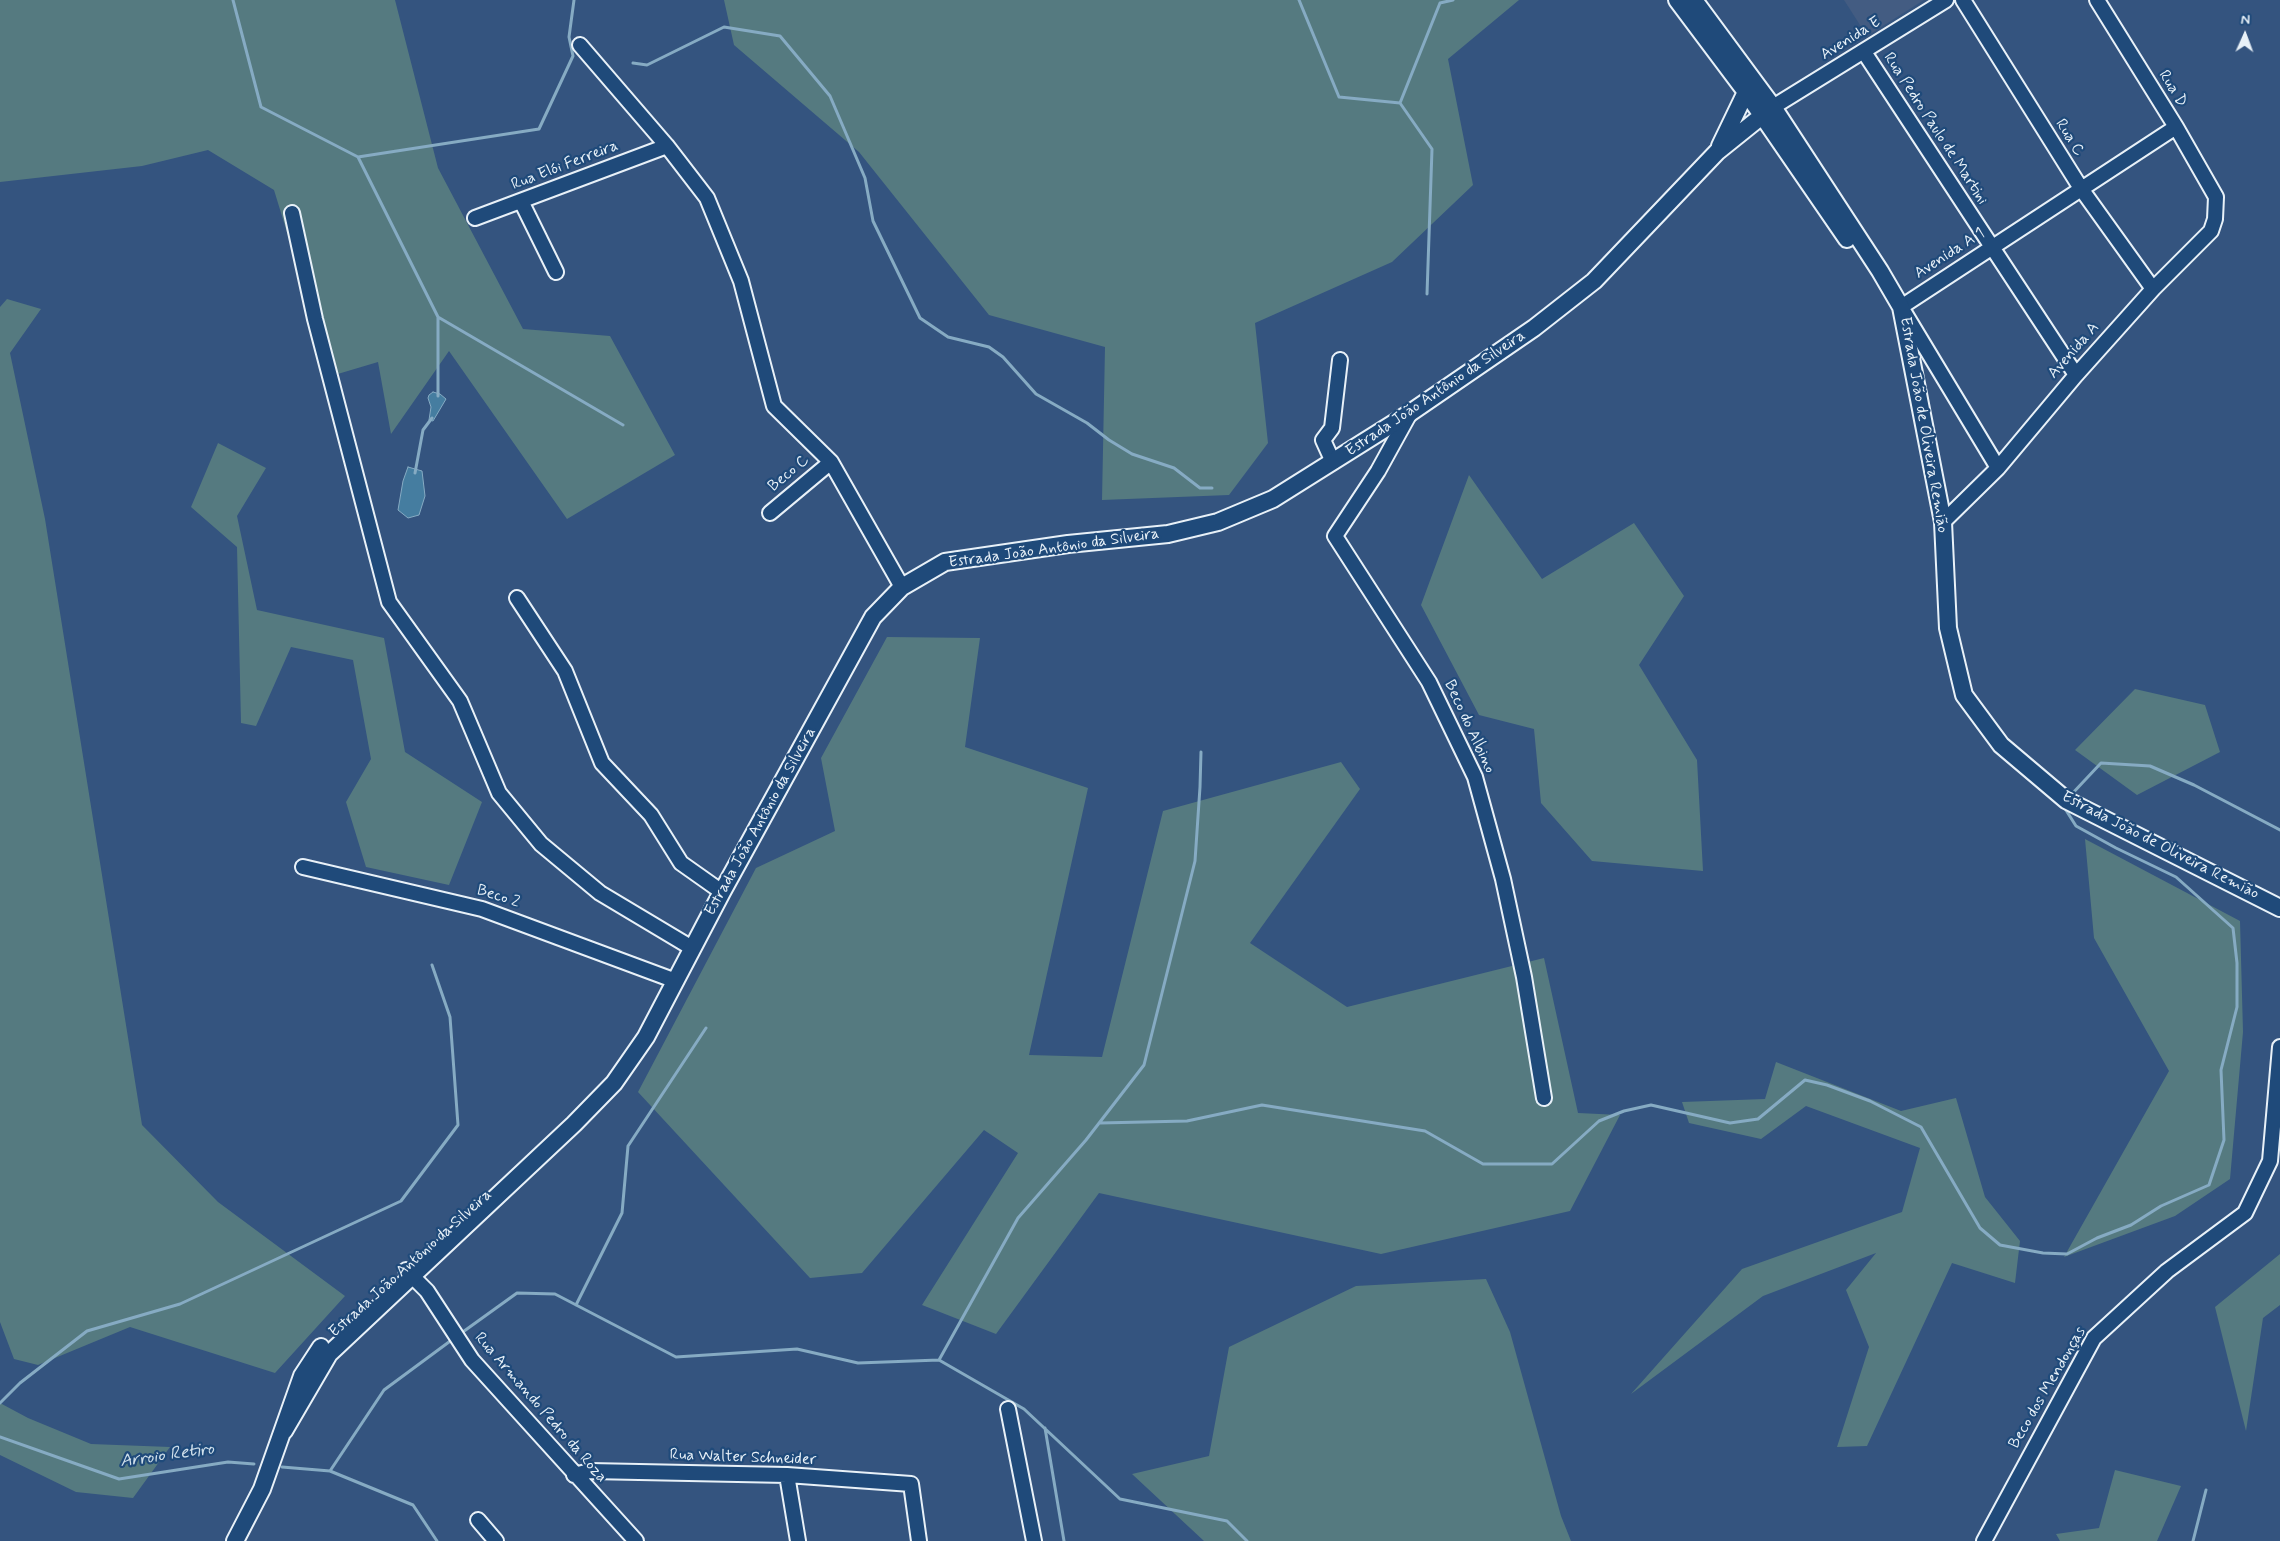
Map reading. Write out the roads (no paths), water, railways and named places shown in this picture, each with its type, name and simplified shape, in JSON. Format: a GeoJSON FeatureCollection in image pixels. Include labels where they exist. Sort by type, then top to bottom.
{"type":"FeatureCollection","features":[{"type":"Feature","properties":{"kind":"main road","name":"Estrada João de Oliveira Remião"},"geometry":{"type":"LineString","coordinates":[[1677,0],[1746,92],[1767,111]]}},
{"type":"Feature","properties":{"kind":"main road","name":"Estrada João de Oliveira Remião"},"geometry":{"type":"LineString","coordinates":[[1694,0],[1873,276],[1901,307],[1943,522],[1948,628],[1964,695],[2001,745],[2066,800],[2280,908]]}},
{"type":"Feature","properties":{"kind":"main road","name":"Estrada João Antônio da Silveira"},"geometry":{"type":"LineString","coordinates":[[1717,152],[1746,92]]}},
{"type":"Feature","properties":{"kind":"main road","name":"Estrada João Antônio da Silveira"},"geometry":{"type":"LineString","coordinates":[[235,1541],[262,1489],[284,1431],[329,1354],[409,1274],[574,1124],[614,1083],[646,1037],[722,892],[873,617],[902,587],[945,562],[1068,544],[1168,534],[1218,522],[1273,499],[1410,413],[1534,328],[1594,281],[1717,152],[1767,111]]}},
{"type":"Feature","properties":{"kind":"street","name":"Avenida E"},"geometry":{"type":"LineString","coordinates":[[1767,111],[1946,0]]}},
{"type":"Feature","properties":{"kind":"street","name":"Rua C"},"geometry":{"type":"LineString","coordinates":[[1963,0],[2082,190],[2154,289]]}},
{"type":"Feature","properties":{"kind":"street","name":"Rua D"},"geometry":{"type":"LineString","coordinates":[[2097,0],[2176,127],[2216,197]]}},
{"type":"Feature","properties":{"kind":"street"},"geometry":{"type":"LineString","coordinates":[[580,45],[667,146],[708,198],[741,281],[774,406],[831,462],[902,587]]}},
{"type":"Feature","properties":{"kind":"street","name":"Rua Pedro Paulo de Martini"},"geometry":{"type":"LineString","coordinates":[[1864,52],[2076,375]]}},
{"type":"Feature","properties":{"kind":"street","name":"Avenida A 1"},"geometry":{"type":"LineString","coordinates":[[1901,307],[2176,127]]}},
{"type":"Feature","properties":{"kind":"street","name":"Rua Elói Ferreira"},"geometry":{"type":"LineString","coordinates":[[476,218],[667,146]]}},
{"type":"Feature","properties":{"kind":"street","name":"Avenida A"},"geometry":{"type":"LineString","coordinates":[[1943,522],[1998,468],[2076,375],[2154,289],[2211,231],[2215,219],[2216,197]]}},
{"type":"Feature","properties":{"kind":"street"},"geometry":{"type":"LineString","coordinates":[[522,201],[556,272]]}},
{"type":"Feature","properties":{"kind":"street"},"geometry":{"type":"LineString","coordinates":[[292,214],[315,319],[389,602],[460,701],[498,793],[541,844],[600,892],[692,948]]}},
{"type":"Feature","properties":{"kind":"street"},"geometry":{"type":"LineString","coordinates":[[1901,307],[1998,468]]}},
{"type":"Feature","properties":{"kind":"street"},"geometry":{"type":"LineString","coordinates":[[1333,462],[1323,440],[1332,428],[1340,360]]}},
{"type":"Feature","properties":{"kind":"street","name":"Beco do Albino"},"geometry":{"type":"LineString","coordinates":[[1410,413],[1378,471],[1335,536],[1429,682],[1475,776],[1520,957],[1544,1098]]}},
{"type":"Feature","properties":{"kind":"street","name":"Beco C"},"geometry":{"type":"LineString","coordinates":[[770,513],[831,462]]}},
{"type":"Feature","properties":{"kind":"street"},"geometry":{"type":"LineString","coordinates":[[517,598],[565,671],[602,763],[651,815],[681,863],[722,892]]}},
{"type":"Feature","properties":{"kind":"street","name":"Beco 2"},"geometry":{"type":"LineString","coordinates":[[303,867],[482,909],[676,981]]}},
{"type":"Feature","properties":{"kind":"street","name":"Beco dos Mendonças"},"geometry":{"type":"LineString","coordinates":[[1984,1541],[2094,1338],[2167,1271],[2245,1213],[2270,1160],[2280,1047]]}},
{"type":"Feature","properties":{"kind":"street","name":"Rua Armando Pedro da Roza"},"geometry":{"type":"LineString","coordinates":[[409,1274],[427,1291],[472,1360],[574,1475],[636,1541]]}},
{"type":"Feature","properties":{"kind":"street"},"geometry":{"type":"LineString","coordinates":[[1008,1409],[1034,1541]]}},
{"type":"Feature","properties":{"kind":"street","name":"Rua Walter Schneider"},"geometry":{"type":"LineString","coordinates":[[574,1475],[590,1471],[787,1476],[911,1484],[919,1541]]}},
{"type":"Feature","properties":{"kind":"street"},"geometry":{"type":"LineString","coordinates":[[787,1476],[798,1541]]}},
{"type":"Feature","properties":{"kind":"street"},"geometry":{"type":"LineString","coordinates":[[478,1520],[496,1541]]}},
{"type":"Feature","properties":{"kind":"waterway"},"geometry":{"type":"LineString","coordinates":[[233,0],[261,107],[358,157],[539,129],[573,56],[569,37],[574,0]]}},
{"type":"Feature","properties":{"kind":"waterway"},"geometry":{"type":"LineString","coordinates":[[1299,0],[1339,97],[1400,103],[1432,149],[1427,294]]}},
{"type":"Feature","properties":{"kind":"waterway"},"geometry":{"type":"LineString","coordinates":[[1400,103],[1440,3],[1453,0]]}},
{"type":"Feature","properties":{"kind":"waterway"},"geometry":{"type":"LineString","coordinates":[[633,63],[647,65],[724,27],[780,36],[830,96],[865,178],[873,221],[920,318],[948,337],[989,347],[1003,357],[1036,394],[1087,423],[1109,440],[1132,454],[1174,468],[1200,488],[1212,488]]}},
{"type":"Feature","properties":{"kind":"waterway"},"geometry":{"type":"LineString","coordinates":[[358,157],[438,317],[438,396]]}},
{"type":"Feature","properties":{"kind":"waterway"},"geometry":{"type":"LineString","coordinates":[[438,317],[623,425]]}},
{"type":"Feature","properties":{"kind":"waterway"},"geometry":{"type":"LineString","coordinates":[[415,473],[423,430],[432,418]]}},
{"type":"Feature","properties":{"kind":"waterway"},"geometry":{"type":"LineString","coordinates":[[939,1360],[1018,1218],[1086,1140],[1144,1065],[1195,861],[1201,752]]}},
{"type":"Feature","properties":{"kind":"waterway"},"geometry":{"type":"LineString","coordinates":[[2070,796],[2101,763],[2150,766],[2194,785],[2280,830]]}},
{"type":"Feature","properties":{"kind":"waterway"},"geometry":{"type":"LineString","coordinates":[[1100,1123],[1187,1121],[1262,1105],[1425,1131],[1483,1164],[1552,1164],[1599,1121],[1624,1111],[1651,1105],[1730,1123],[1758,1119],[1805,1080],[1827,1085],[1870,1101],[1921,1127],[1980,1228],[2000,1245],[2043,1253],[2067,1254],[2097,1238],[2131,1225],[2161,1206],[2209,1185],[2224,1140],[2221,1070],[2237,1007],[2237,963],[2233,928],[2176,877],[2076,826],[2064,807]]}},
{"type":"Feature","properties":{"kind":"waterway"},"geometry":{"type":"LineString","coordinates":[[0,1403],[20,1383],[87,1331],[180,1304],[401,1201],[458,1125],[450,1017],[432,965]]}},
{"type":"Feature","properties":{"kind":"waterway"},"geometry":{"type":"LineString","coordinates":[[576,1305],[622,1213],[628,1146],[706,1028]]}},
{"type":"Feature","properties":{"kind":"waterway"},"geometry":{"type":"LineString","coordinates":[[460,1334],[517,1293],[555,1294],[676,1357],[797,1349],[858,1363],[939,1360],[1024,1409],[1120,1499],[1227,1521],[1247,1541]]}},
{"type":"Feature","properties":{"kind":"waterway"},"geometry":{"type":"LineString","coordinates":[[330,1471],[384,1390],[453,1339]]}},
{"type":"Feature","properties":{"kind":"waterway"},"geometry":{"type":"LineString","coordinates":[[1045,1428],[1064,1541]]}},
{"type":"Feature","properties":{"kind":"waterway","name":"Arroio Retiro"},"geometry":{"type":"LineString","coordinates":[[0,1437],[119,1479],[228,1462],[254,1464]]}},
{"type":"Feature","properties":{"kind":"waterway","name":"Arroio Retiro"},"geometry":{"type":"LineString","coordinates":[[282,1467],[330,1471],[413,1505],[437,1541]]}},
{"type":"Feature","properties":{"kind":"waterway"},"geometry":{"type":"LineString","coordinates":[[2193,1541],[2206,1490]]}}]}
